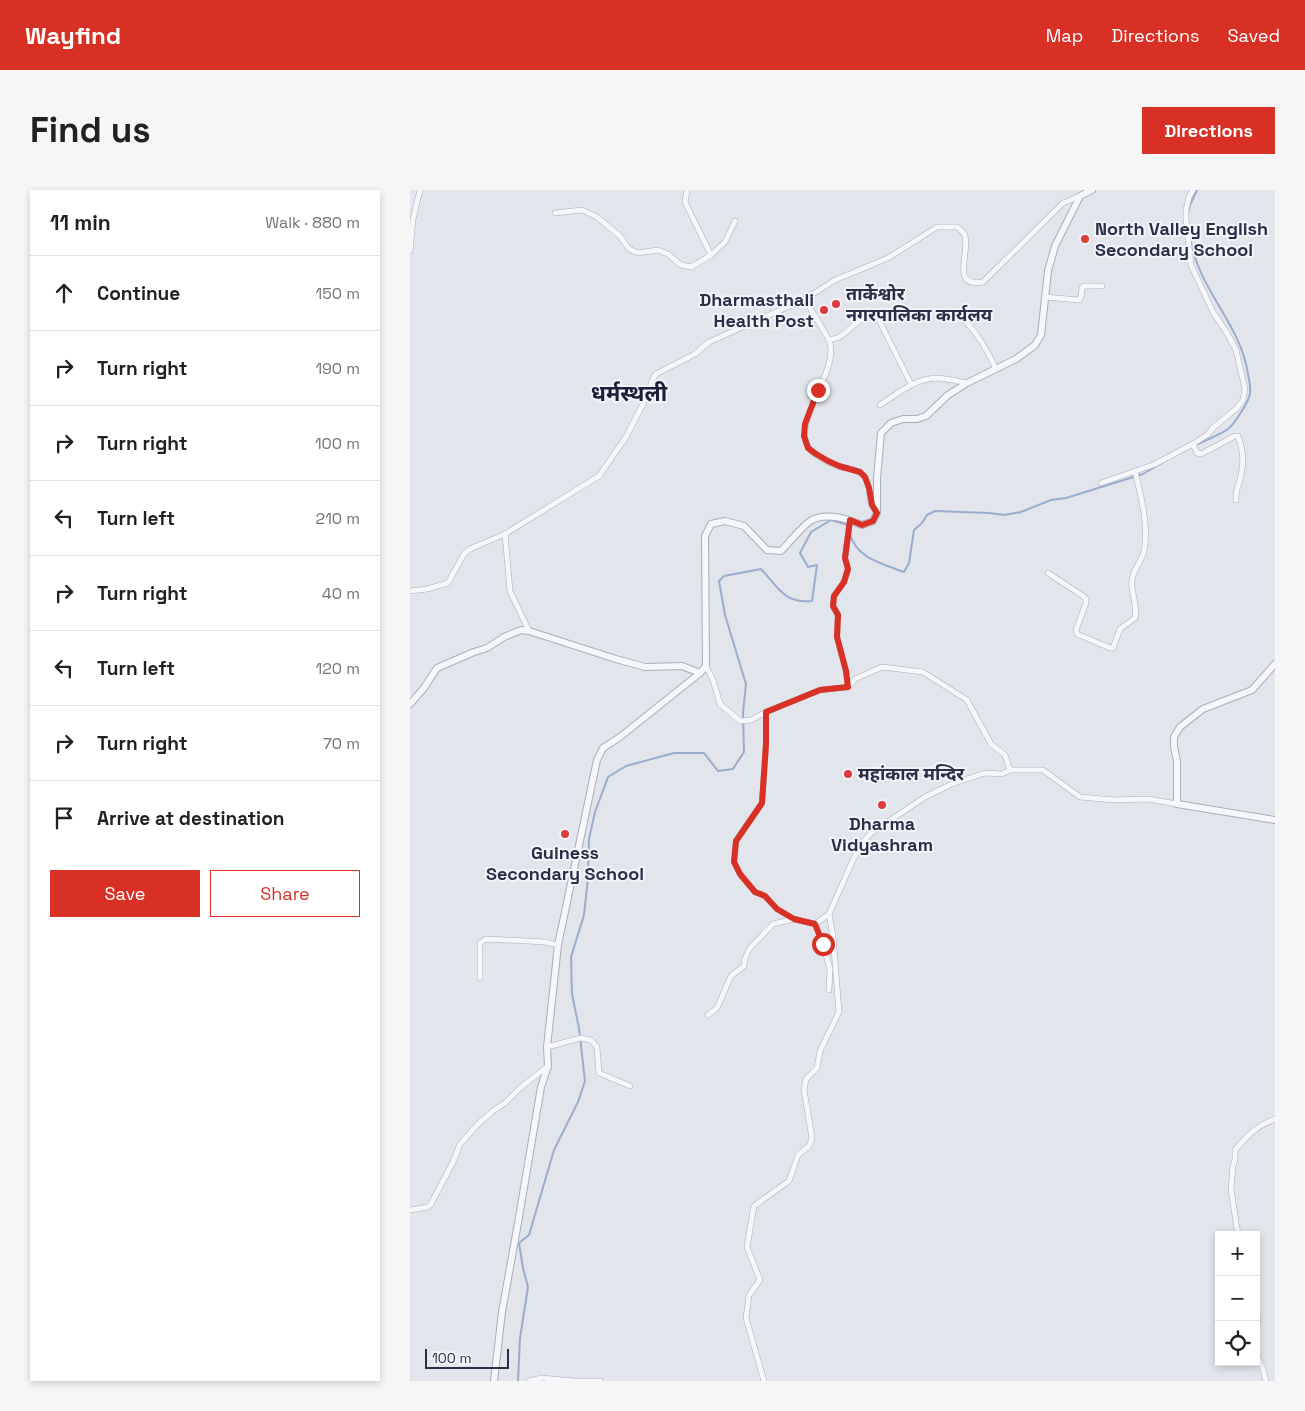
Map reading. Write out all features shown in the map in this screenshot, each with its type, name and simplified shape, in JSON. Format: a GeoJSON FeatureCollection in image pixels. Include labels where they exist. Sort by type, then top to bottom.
{"type":"FeatureCollection","features":[{"type":"Feature","properties":{"kind":"street"},"geometry":{"type":"LineString","coordinates":[[410,252],[413,219],[420,190]]}},
{"type":"Feature","properties":{"kind":"street"},"geometry":{"type":"LineString","coordinates":[[687,190],[685,202],[711,255]]}},
{"type":"Feature","properties":{"kind":"street"},"geometry":{"type":"LineString","coordinates":[[410,591],[427,589],[448,583],[464,554],[470,549],[505,534],[599,476],[626,437],[656,374],[695,354],[709,342],[805,299],[835,280],[888,258],[937,227],[957,227],[964,234],[966,242],[963,274],[967,280],[976,283],[983,282],[1063,203],[1092,190]]}},
{"type":"Feature","properties":{"kind":"street"},"geometry":{"type":"LineString","coordinates":[[1101,484],[1153,465],[1193,444],[1207,435],[1237,408],[1245,395],[1236,350],[1213,312],[1191,265],[1186,210],[1193,190]]}},
{"type":"Feature","properties":{"kind":"street"},"geometry":{"type":"LineString","coordinates":[[1010,770],[1005,755],[991,744],[967,700],[923,672],[882,667],[855,679],[848,687],[820,690],[751,720],[740,721],[720,704],[713,680],[706,666],[704,536],[711,524],[725,521],[744,526],[767,550],[781,551],[811,520],[826,516],[862,525],[873,521],[877,513],[877,478],[881,433],[891,423],[903,419],[917,419],[926,416],[948,394],[1016,359],[1035,345],[1041,335],[1048,271],[1055,246],[1080,196]]}},
{"type":"Feature","properties":{"kind":"street"},"geometry":{"type":"LineString","coordinates":[[555,213],[582,210],[597,217],[620,236],[629,249],[638,253],[658,250],[668,254],[681,264],[691,267],[711,255],[726,242],[735,221]]}},
{"type":"Feature","properties":{"kind":"street"},"geometry":{"type":"LineString","coordinates":[[1045,297],[1078,300],[1081,297],[1084,286],[1102,286]]}},
{"type":"Feature","properties":{"kind":"street"},"geometry":{"type":"LineString","coordinates":[[805,299],[830,344],[831,353],[805,424],[804,436],[808,448],[839,466],[860,472],[865,477],[872,505],[877,513]]}},
{"type":"Feature","properties":{"kind":"street"},"geometry":{"type":"LineString","coordinates":[[828,340],[837,338],[858,321],[870,315],[876,316],[911,384]]}},
{"type":"Feature","properties":{"kind":"street"},"geometry":{"type":"LineString","coordinates":[[962,317],[986,347],[996,368]]}},
{"type":"Feature","properties":{"kind":"street"},"geometry":{"type":"LineString","coordinates":[[880,405],[911,384],[925,380],[937,378],[967,383]]}},
{"type":"Feature","properties":{"kind":"street"},"geometry":{"type":"LineString","coordinates":[[1193,444],[1197,453],[1203,454],[1238,436],[1243,449],[1241,476],[1235,491],[1236,500]]}},
{"type":"Feature","properties":{"kind":"street"},"geometry":{"type":"LineString","coordinates":[[1048,573],[1086,598],[1076,630],[1077,634],[1113,648],[1120,629],[1136,616],[1136,602],[1132,580],[1133,574],[1144,554],[1146,533],[1135,471]]}},
{"type":"Feature","properties":{"kind":"street"},"geometry":{"type":"LineString","coordinates":[[848,687],[837,637],[838,615],[833,606],[834,596],[844,582],[848,569],[845,558],[850,523]]}},
{"type":"Feature","properties":{"kind":"street"},"geometry":{"type":"LineString","coordinates":[[505,534],[510,591],[529,631]]}},
{"type":"Feature","properties":{"kind":"street"},"geometry":{"type":"LineString","coordinates":[[410,704],[424,688],[437,668],[487,648],[504,637],[521,630],[645,667],[682,666],[700,673]]}},
{"type":"Feature","properties":{"kind":"street"},"geometry":{"type":"LineString","coordinates":[[1176,804],[1177,761],[1174,737],[1180,727],[1203,709],[1252,690],[1275,664]]}},
{"type":"Feature","properties":{"kind":"street"},"geometry":{"type":"LineString","coordinates":[[494,1381],[502,1312],[541,1087],[548,1066],[547,1047],[558,945],[593,773],[603,748],[620,737],[700,673],[706,666]]}},
{"type":"Feature","properties":{"kind":"street"},"geometry":{"type":"LineString","coordinates":[[766,712],[762,803],[736,841],[734,862],[740,874],[755,892],[765,896],[777,909],[794,919],[815,924],[829,914],[853,860],[862,843],[871,833],[925,797],[952,784],[985,773],[1002,774],[1010,770],[1043,770],[1080,796],[1114,800],[1148,799],[1275,820]]}},
{"type":"Feature","properties":{"kind":"street"},"geometry":{"type":"LineString","coordinates":[[764,1381],[746,1318],[749,1295],[760,1280],[747,1247],[749,1231],[754,1206],[789,1181],[798,1155],[809,1146],[812,1138],[804,1090],[806,1079],[817,1068],[820,1051],[839,1012],[833,936],[829,914]]}},
{"type":"Feature","properties":{"kind":"street"},"geometry":{"type":"LineString","coordinates":[[708,1015],[717,1008],[731,976],[744,966],[745,958],[750,948],[773,924],[794,919]]}},
{"type":"Feature","properties":{"kind":"street"},"geometry":{"type":"LineString","coordinates":[[815,924],[830,969],[828,990]]}},
{"type":"Feature","properties":{"kind":"street"},"geometry":{"type":"LineString","coordinates":[[480,978],[480,942],[486,939],[545,942],[558,945]]}},
{"type":"Feature","properties":{"kind":"street"},"geometry":{"type":"LineString","coordinates":[[547,1047],[581,1038],[591,1040],[597,1047],[599,1073],[630,1086]]}},
{"type":"Feature","properties":{"kind":"street"},"geometry":{"type":"LineString","coordinates":[[410,1210],[431,1204],[453,1162],[460,1144],[480,1122],[548,1066]]}},
{"type":"Feature","properties":{"kind":"street"},"geometry":{"type":"LineString","coordinates":[[1238,1231],[1231,1189],[1233,1166],[1236,1159],[1235,1150],[1261,1124],[1275,1119]]}},
{"type":"Feature","properties":{"kind":"street"},"geometry":{"type":"LineString","coordinates":[[1260,1362],[1266,1381]]}},
{"type":"Feature","properties":{"kind":"street"},"geometry":{"type":"LineString","coordinates":[[529,1381],[542,1378],[600,1381]]}},
{"type":"Feature","properties":{"kind":"waterway"},"geometry":{"type":"LineString","coordinates":[[1188,213],[1197,190]]}},
{"type":"Feature","properties":{"kind":"waterway"},"geometry":{"type":"LineString","coordinates":[[1191,242],[1203,276],[1244,356],[1250,388],[1248,401],[1232,425],[1227,430],[1198,444]]}},
{"type":"Feature","properties":{"kind":"waterway"},"geometry":{"type":"LineString","coordinates":[[850,534],[858,549],[871,559],[904,572],[909,563],[914,530],[927,515],[935,511],[1004,515],[1021,512],[1051,500],[1066,498],[1143,474],[1165,461]]}},
{"type":"Feature","properties":{"kind":"waterway"},"geometry":{"type":"LineString","coordinates":[[518,1381],[520,1338],[528,1287],[519,1243],[529,1235],[554,1150],[578,1102],[585,1081],[579,1028],[572,994],[571,957],[584,915],[588,878],[589,839],[595,812],[608,777],[626,766],[674,753],[704,753],[718,771],[733,769],[744,752],[743,712],[746,684],[725,615],[719,581],[724,576],[761,569],[777,588],[788,597],[795,600],[812,601],[817,565],[808,567],[800,553],[811,532],[831,520],[848,525]]}},
{"type":"Feature","properties":{"kind":"place","name":"North Valley English Secondary School"},"geometry":{"type":"Point","coordinates":[1085,239]}},
{"type":"Feature","properties":{"kind":"place","name":"तार्केश्वोर नगरपालिका कार्यलय"},"geometry":{"type":"Point","coordinates":[836,304]}},
{"type":"Feature","properties":{"kind":"place","name":"Dharmasthali Health Post"},"geometry":{"type":"Point","coordinates":[824,310]}},
{"type":"Feature","properties":{"kind":"place","name":"महांकाल मन्दिर"},"geometry":{"type":"Point","coordinates":[848,774]}},
{"type":"Feature","properties":{"kind":"place","name":"Dharma Vidyashram"},"geometry":{"type":"Point","coordinates":[882,805]}},
{"type":"Feature","properties":{"kind":"place","name":"Guiness Secondary School"},"geometry":{"type":"Point","coordinates":[565,834]}},
{"type":"Feature","properties":{"kind":"district","name":"धर्मस्थली"},"geometry":{"type":"Point","coordinates":[629,393]}},
{"type":"Feature","properties":{"kind":"route"},"geometry":{"type":"LineString","coordinates":[[818,390],[805,424],[804,436],[808,448],[828,461],[860,472],[865,477],[872,505],[877,513],[873,521],[862,525],[850,520],[845,558],[848,569],[844,582],[834,596],[833,606],[838,615],[837,637],[848,687],[820,690],[766,712],[762,803],[736,841],[734,862],[740,874],[755,892],[765,896],[777,909],[794,919],[815,924],[823,944]]}}]}
